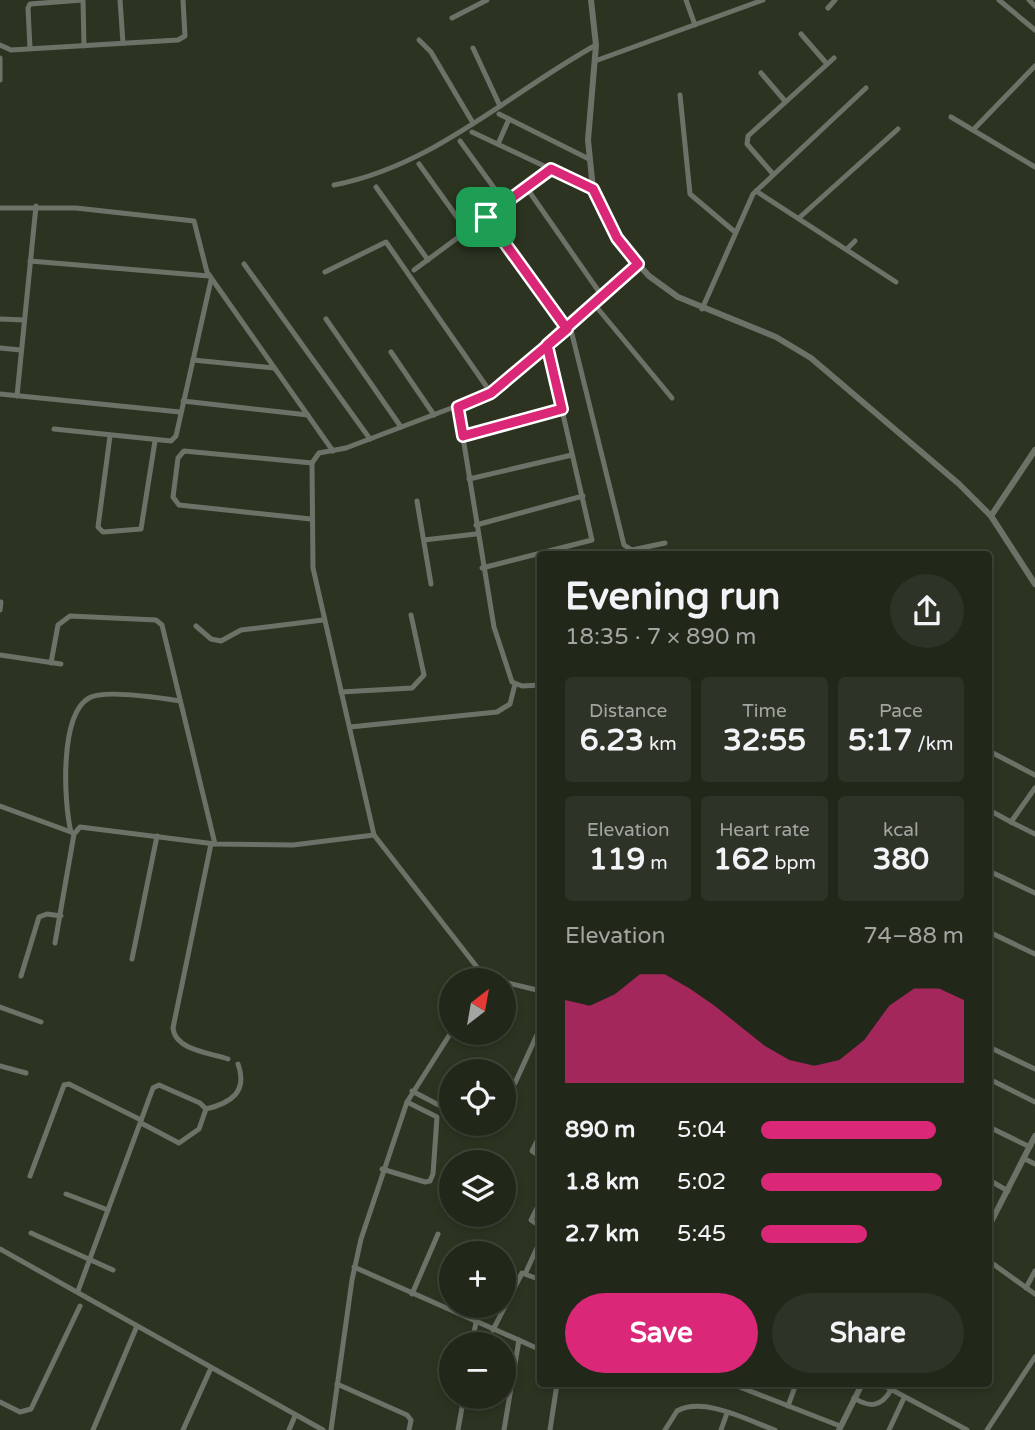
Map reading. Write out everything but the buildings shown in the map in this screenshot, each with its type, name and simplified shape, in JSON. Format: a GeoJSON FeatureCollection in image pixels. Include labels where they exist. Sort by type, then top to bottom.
{"type":"FeatureCollection","features":[{"type":"Feature","properties":{"kind":"street"},"geometry":{"type":"LineString","coordinates":[[30,48],[30,4],[83,0],[84,46]]}},
{"type":"Feature","properties":{"kind":"street"},"geometry":{"type":"LineString","coordinates":[[120,0],[123,43]]}},
{"type":"Feature","properties":{"kind":"street"},"geometry":{"type":"LineString","coordinates":[[0,45],[11,50],[182,40],[185,34],[183,0]]}},
{"type":"Feature","properties":{"kind":"street"},"geometry":{"type":"LineString","coordinates":[[452,18],[486,0]]}},
{"type":"Feature","properties":{"kind":"street"},"geometry":{"type":"LineString","coordinates":[[592,0],[596,45],[588,122],[589,159],[593,189],[617,238],[659,284],[702,309],[776,337],[811,358],[959,484],[991,516],[1035,584]]}},
{"type":"Feature","properties":{"kind":"street"},"geometry":{"type":"LineString","coordinates":[[686,0],[695,24]]}},
{"type":"Feature","properties":{"kind":"street"},"geometry":{"type":"LineString","coordinates":[[595,61],[763,0]]}},
{"type":"Feature","properties":{"kind":"street"},"geometry":{"type":"LineString","coordinates":[[828,8],[835,0]]}},
{"type":"Feature","properties":{"kind":"street"},"geometry":{"type":"LineString","coordinates":[[999,0],[1035,30]]}},
{"type":"Feature","properties":{"kind":"street"},"geometry":{"type":"LineString","coordinates":[[1029,0],[1035,6]]}},
{"type":"Feature","properties":{"kind":"street"},"geometry":{"type":"LineString","coordinates":[[802,34],[827,64]]}},
{"type":"Feature","properties":{"kind":"street"},"geometry":{"type":"LineString","coordinates":[[419,40],[431,52],[473,123]]}},
{"type":"Feature","properties":{"kind":"street"},"geometry":{"type":"LineString","coordinates":[[334,185],[388,171],[473,123],[596,45]]}},
{"type":"Feature","properties":{"kind":"street"},"geometry":{"type":"LineString","coordinates":[[473,48],[500,106]]}},
{"type":"Feature","properties":{"kind":"street"},"geometry":{"type":"LineString","coordinates":[[0,58],[0,80]]}},
{"type":"Feature","properties":{"kind":"street"},"geometry":{"type":"LineString","coordinates":[[773,174],[747,139],[834,58]]}},
{"type":"Feature","properties":{"kind":"street"},"geometry":{"type":"LineString","coordinates":[[974,130],[1035,66]]}},
{"type":"Feature","properties":{"kind":"street"},"geometry":{"type":"LineString","coordinates":[[761,73],[785,101]]}},
{"type":"Feature","properties":{"kind":"street"},"geometry":{"type":"LineString","coordinates":[[702,309],[756,191],[866,88]]}},
{"type":"Feature","properties":{"kind":"street"},"geometry":{"type":"LineString","coordinates":[[680,95],[690,194],[735,232]]}},
{"type":"Feature","properties":{"kind":"street"},"geometry":{"type":"LineString","coordinates":[[499,114],[589,159]]}},
{"type":"Feature","properties":{"kind":"street"},"geometry":{"type":"LineString","coordinates":[[951,117],[1035,167]]}},
{"type":"Feature","properties":{"kind":"street"},"geometry":{"type":"LineString","coordinates":[[498,144],[509,119]]}},
{"type":"Feature","properties":{"kind":"street"},"geometry":{"type":"LineString","coordinates":[[799,218],[898,129]]}},
{"type":"Feature","properties":{"kind":"street"},"geometry":{"type":"LineString","coordinates":[[472,132],[593,189]]}},
{"type":"Feature","properties":{"kind":"street"},"geometry":{"type":"LineString","coordinates":[[460,141],[505,203]]}},
{"type":"Feature","properties":{"kind":"street"},"geometry":{"type":"LineString","coordinates":[[419,164],[467,231]]}},
{"type":"Feature","properties":{"kind":"street"},"geometry":{"type":"LineString","coordinates":[[414,270],[551,169]]}},
{"type":"Feature","properties":{"kind":"street"},"geometry":{"type":"LineString","coordinates":[[376,187],[428,260]]}},
{"type":"Feature","properties":{"kind":"street"},"geometry":{"type":"LineString","coordinates":[[526,187],[602,296]]}},
{"type":"Feature","properties":{"kind":"street"},"geometry":{"type":"LineString","coordinates":[[756,191],[896,282]]}},
{"type":"Feature","properties":{"kind":"street"},"geometry":{"type":"LineString","coordinates":[[0,208],[36,206],[194,221],[201,260],[210,278],[333,451]]}},
{"type":"Feature","properties":{"kind":"street"},"geometry":{"type":"LineString","coordinates":[[17,396],[36,206]]}},
{"type":"Feature","properties":{"kind":"street"},"geometry":{"type":"LineString","coordinates":[[486,217],[569,327],[624,545],[632,550],[665,543]]}},
{"type":"Feature","properties":{"kind":"street"},"geometry":{"type":"LineString","coordinates":[[847,249],[855,241]]}},
{"type":"Feature","properties":{"kind":"street"},"geometry":{"type":"LineString","coordinates":[[325,272],[386,242],[491,393]]}},
{"type":"Feature","properties":{"kind":"street"},"geometry":{"type":"LineString","coordinates":[[30,261],[210,278]]}},
{"type":"Feature","properties":{"kind":"street"},"geometry":{"type":"LineString","coordinates":[[244,264],[370,439]]}},
{"type":"Feature","properties":{"kind":"street"},"geometry":{"type":"LineString","coordinates":[[477,968],[374,835],[313,568],[312,463],[319,453],[370,439],[491,393],[638,264]]}},
{"type":"Feature","properties":{"kind":"street"},"geometry":{"type":"LineString","coordinates":[[54,429],[155,441],[174,439],[210,278]]}},
{"type":"Feature","properties":{"kind":"street"},"geometry":{"type":"LineString","coordinates":[[594,304],[672,398]]}},
{"type":"Feature","properties":{"kind":"street"},"geometry":{"type":"LineString","coordinates":[[0,318],[24,320]]}},
{"type":"Feature","properties":{"kind":"street"},"geometry":{"type":"LineString","coordinates":[[326,318],[401,427]]}},
{"type":"Feature","properties":{"kind":"street"},"geometry":{"type":"LineString","coordinates":[[547,345],[592,537],[590,541],[550,551]]}},
{"type":"Feature","properties":{"kind":"street"},"geometry":{"type":"LineString","coordinates":[[0,348],[22,350]]}},
{"type":"Feature","properties":{"kind":"street"},"geometry":{"type":"LineString","coordinates":[[391,352],[434,415]]}},
{"type":"Feature","properties":{"kind":"street"},"geometry":{"type":"LineString","coordinates":[[193,360],[274,368]]}},
{"type":"Feature","properties":{"kind":"street"},"geometry":{"type":"LineString","coordinates":[[0,394],[180,412]]}},
{"type":"Feature","properties":{"kind":"street"},"geometry":{"type":"LineString","coordinates":[[183,401],[308,415]]}},
{"type":"Feature","properties":{"kind":"street"},"geometry":{"type":"LineString","coordinates":[[458,407],[482,568],[506,673],[515,684],[537,685]]}},
{"type":"Feature","properties":{"kind":"street"},"geometry":{"type":"LineString","coordinates":[[463,436],[562,409]]}},
{"type":"Feature","properties":{"kind":"street"},"geometry":{"type":"LineString","coordinates":[[110,436],[98,527],[103,531],[141,531],[155,441]]}},
{"type":"Feature","properties":{"kind":"street"},"geometry":{"type":"LineString","coordinates":[[991,516],[1035,450]]}},
{"type":"Feature","properties":{"kind":"street"},"geometry":{"type":"LineString","coordinates":[[311,519],[179,505],[173,496],[178,458],[184,451],[312,463]]}},
{"type":"Feature","properties":{"kind":"street"},"geometry":{"type":"LineString","coordinates":[[469,479],[572,455]]}},
{"type":"Feature","properties":{"kind":"street"},"geometry":{"type":"LineString","coordinates":[[476,525],[583,496]]}},
{"type":"Feature","properties":{"kind":"street"},"geometry":{"type":"LineString","coordinates":[[417,501],[431,584]]}},
{"type":"Feature","properties":{"kind":"street"},"geometry":{"type":"LineString","coordinates":[[424,540],[477,534]]}},
{"type":"Feature","properties":{"kind":"street"},"geometry":{"type":"LineString","coordinates":[[482,568],[537,554]]}},
{"type":"Feature","properties":{"kind":"street"},"geometry":{"type":"LineString","coordinates":[[0,610],[1,602]]}},
{"type":"Feature","properties":{"kind":"street"},"geometry":{"type":"LineString","coordinates":[[341,692],[412,688],[421,682],[424,675],[411,615]]}},
{"type":"Feature","properties":{"kind":"street"},"geometry":{"type":"LineString","coordinates":[[51,663],[58,625],[63,618],[70,616],[156,620],[165,631],[213,844],[173,1028],[174,1036],[183,1044],[228,1059]]}},
{"type":"Feature","properties":{"kind":"street"},"geometry":{"type":"LineString","coordinates":[[196,626],[212,639],[221,641],[241,630],[323,620]]}},
{"type":"Feature","properties":{"kind":"street"},"geometry":{"type":"LineString","coordinates":[[0,655],[61,664]]}},
{"type":"Feature","properties":{"kind":"street"},"geometry":{"type":"LineString","coordinates":[[350,727],[496,712],[510,704],[515,684]]}},
{"type":"Feature","properties":{"kind":"street"},"geometry":{"type":"LineString","coordinates":[[55,943],[72,833],[66,810],[66,768],[71,729],[85,701],[94,696],[113,695],[180,701]]}},
{"type":"Feature","properties":{"kind":"street"},"geometry":{"type":"LineString","coordinates":[[992,753],[1035,775]]}},
{"type":"Feature","properties":{"kind":"street"},"geometry":{"type":"LineString","coordinates":[[1011,822],[1035,788]]}},
{"type":"Feature","properties":{"kind":"street"},"geometry":{"type":"LineString","coordinates":[[0,806],[72,833],[83,827],[213,844],[293,845],[374,835]]}},
{"type":"Feature","properties":{"kind":"street"},"geometry":{"type":"LineString","coordinates":[[992,812],[1035,834]]}},
{"type":"Feature","properties":{"kind":"street"},"geometry":{"type":"LineString","coordinates":[[132,960],[158,835]]}},
{"type":"Feature","properties":{"kind":"street"},"geometry":{"type":"LineString","coordinates":[[992,872],[1035,893]]}},
{"type":"Feature","properties":{"kind":"street"},"geometry":{"type":"LineString","coordinates":[[21,976],[38,917],[44,914],[61,916]]}},
{"type":"Feature","properties":{"kind":"street"},"geometry":{"type":"LineString","coordinates":[[992,933],[1035,954]]}},
{"type":"Feature","properties":{"kind":"street"},"geometry":{"type":"LineString","coordinates":[[516,985],[537,990]]}},
{"type":"Feature","properties":{"kind":"street"},"geometry":{"type":"LineString","coordinates":[[0,1007],[41,1021]]}},
{"type":"Feature","properties":{"kind":"street"},"geometry":{"type":"LineString","coordinates":[[516,1081],[537,1035]]}},
{"type":"Feature","properties":{"kind":"street"},"geometry":{"type":"LineString","coordinates":[[331,1430],[354,1267],[383,1169],[407,1102],[443,1045]]}},
{"type":"Feature","properties":{"kind":"street"},"geometry":{"type":"LineString","coordinates":[[992,1048],[1035,1069]]}},
{"type":"Feature","properties":{"kind":"street"},"geometry":{"type":"LineString","coordinates":[[206,1109],[229,1102],[238,1094],[242,1080],[238,1064]]}},
{"type":"Feature","properties":{"kind":"street"},"geometry":{"type":"LineString","coordinates":[[0,1066],[26,1073]]}},
{"type":"Feature","properties":{"kind":"street"},"geometry":{"type":"LineString","coordinates":[[992,1080],[1035,1102]]}},
{"type":"Feature","properties":{"kind":"street"},"geometry":{"type":"LineString","coordinates":[[30,1176],[64,1085],[69,1084],[179,1143],[199,1129],[206,1109]]}},
{"type":"Feature","properties":{"kind":"street"},"geometry":{"type":"LineString","coordinates":[[78,1291],[156,1085],[200,1103],[206,1109]]}},
{"type":"Feature","properties":{"kind":"street"},"geometry":{"type":"LineString","coordinates":[[412,1091],[439,1105]]}},
{"type":"Feature","properties":{"kind":"street"},"geometry":{"type":"LineString","coordinates":[[383,1169],[425,1182],[430,1181],[433,1174],[437,1117],[407,1102]]}},
{"type":"Feature","properties":{"kind":"street"},"geometry":{"type":"LineString","coordinates":[[992,1128],[1030,1147]]}},
{"type":"Feature","properties":{"kind":"street"},"geometry":{"type":"LineString","coordinates":[[992,1220],[1035,1137]]}},
{"type":"Feature","properties":{"kind":"street"},"geometry":{"type":"LineString","coordinates":[[1025,1159],[1035,1164]]}},
{"type":"Feature","properties":{"kind":"street"},"geometry":{"type":"LineString","coordinates":[[992,1182],[1008,1191]]}},
{"type":"Feature","properties":{"kind":"street"},"geometry":{"type":"LineString","coordinates":[[66,1194],[108,1210]]}},
{"type":"Feature","properties":{"kind":"street"},"geometry":{"type":"LineString","coordinates":[[537,1208],[531,1220],[537,1224]]}},
{"type":"Feature","properties":{"kind":"street"},"geometry":{"type":"LineString","coordinates":[[31,1233],[113,1270]]}},
{"type":"Feature","properties":{"kind":"street"},"geometry":{"type":"LineString","coordinates":[[412,1294],[438,1234]]}},
{"type":"Feature","properties":{"kind":"street"},"geometry":{"type":"LineString","coordinates":[[493,1331],[537,1248]]}},
{"type":"Feature","properties":{"kind":"street"},"geometry":{"type":"LineString","coordinates":[[0,1250],[78,1291],[323,1430]]}},
{"type":"Feature","properties":{"kind":"street"},"geometry":{"type":"LineString","coordinates":[[992,1263],[1035,1294]]}},
{"type":"Feature","properties":{"kind":"street"},"geometry":{"type":"LineString","coordinates":[[354,1267],[493,1331],[537,1347]]}},
{"type":"Feature","properties":{"kind":"street"},"geometry":{"type":"LineString","coordinates":[[1026,1288],[1035,1271]]}},
{"type":"Feature","properties":{"kind":"street"},"geometry":{"type":"LineString","coordinates":[[526,1272],[537,1278]]}},
{"type":"Feature","properties":{"kind":"street"},"geometry":{"type":"LineString","coordinates":[[0,1402],[20,1412],[31,1409],[80,1306]]}},
{"type":"Feature","properties":{"kind":"street"},"geometry":{"type":"LineString","coordinates":[[474,1332],[476,1322]]}},
{"type":"Feature","properties":{"kind":"street"},"geometry":{"type":"LineString","coordinates":[[93,1430],[137,1326]]}},
{"type":"Feature","properties":{"kind":"street"},"geometry":{"type":"LineString","coordinates":[[505,1430],[519,1340]]}},
{"type":"Feature","properties":{"kind":"street"},"geometry":{"type":"LineString","coordinates":[[987,1430],[1035,1357]]}},
{"type":"Feature","properties":{"kind":"street"},"geometry":{"type":"LineString","coordinates":[[183,1430],[211,1368]]}},
{"type":"Feature","properties":{"kind":"street"},"geometry":{"type":"LineString","coordinates":[[337,1384],[407,1415],[411,1420],[409,1430]]}},
{"type":"Feature","properties":{"kind":"street"},"geometry":{"type":"LineString","coordinates":[[550,1430],[556,1387]]}},
{"type":"Feature","properties":{"kind":"street"},"geometry":{"type":"LineString","coordinates":[[740,1387],[839,1428],[860,1387]]}},
{"type":"Feature","properties":{"kind":"street"},"geometry":{"type":"LineString","coordinates":[[788,1406],[795,1387]]}},
{"type":"Feature","properties":{"kind":"street"},"geometry":{"type":"LineString","coordinates":[[854,1398],[864,1404],[877,1404],[885,1400],[886,1387],[967,1430]]}},
{"type":"Feature","properties":{"kind":"street"},"geometry":{"type":"LineString","coordinates":[[888,1430],[904,1398]]}},
{"type":"Feature","properties":{"kind":"street"},"geometry":{"type":"LineString","coordinates":[[666,1430],[675,1412],[684,1407],[727,1413],[774,1430]]}},
{"type":"Feature","properties":{"kind":"street"},"geometry":{"type":"LineString","coordinates":[[458,1430],[462,1409]]}},
{"type":"Feature","properties":{"kind":"street"},"geometry":{"type":"LineString","coordinates":[[721,1430],[727,1413]]}},
{"type":"Feature","properties":{"kind":"street"},"geometry":{"type":"LineString","coordinates":[[289,1430],[295,1416]]}},
{"type":"Feature","properties":{"kind":"route"},"geometry":{"type":"LineString","coordinates":[[486,217],[551,169],[593,189],[617,238],[638,264],[570,326],[547,345],[562,409],[463,436],[458,407],[491,393],[547,345],[567,329],[486,217]]}}]}
